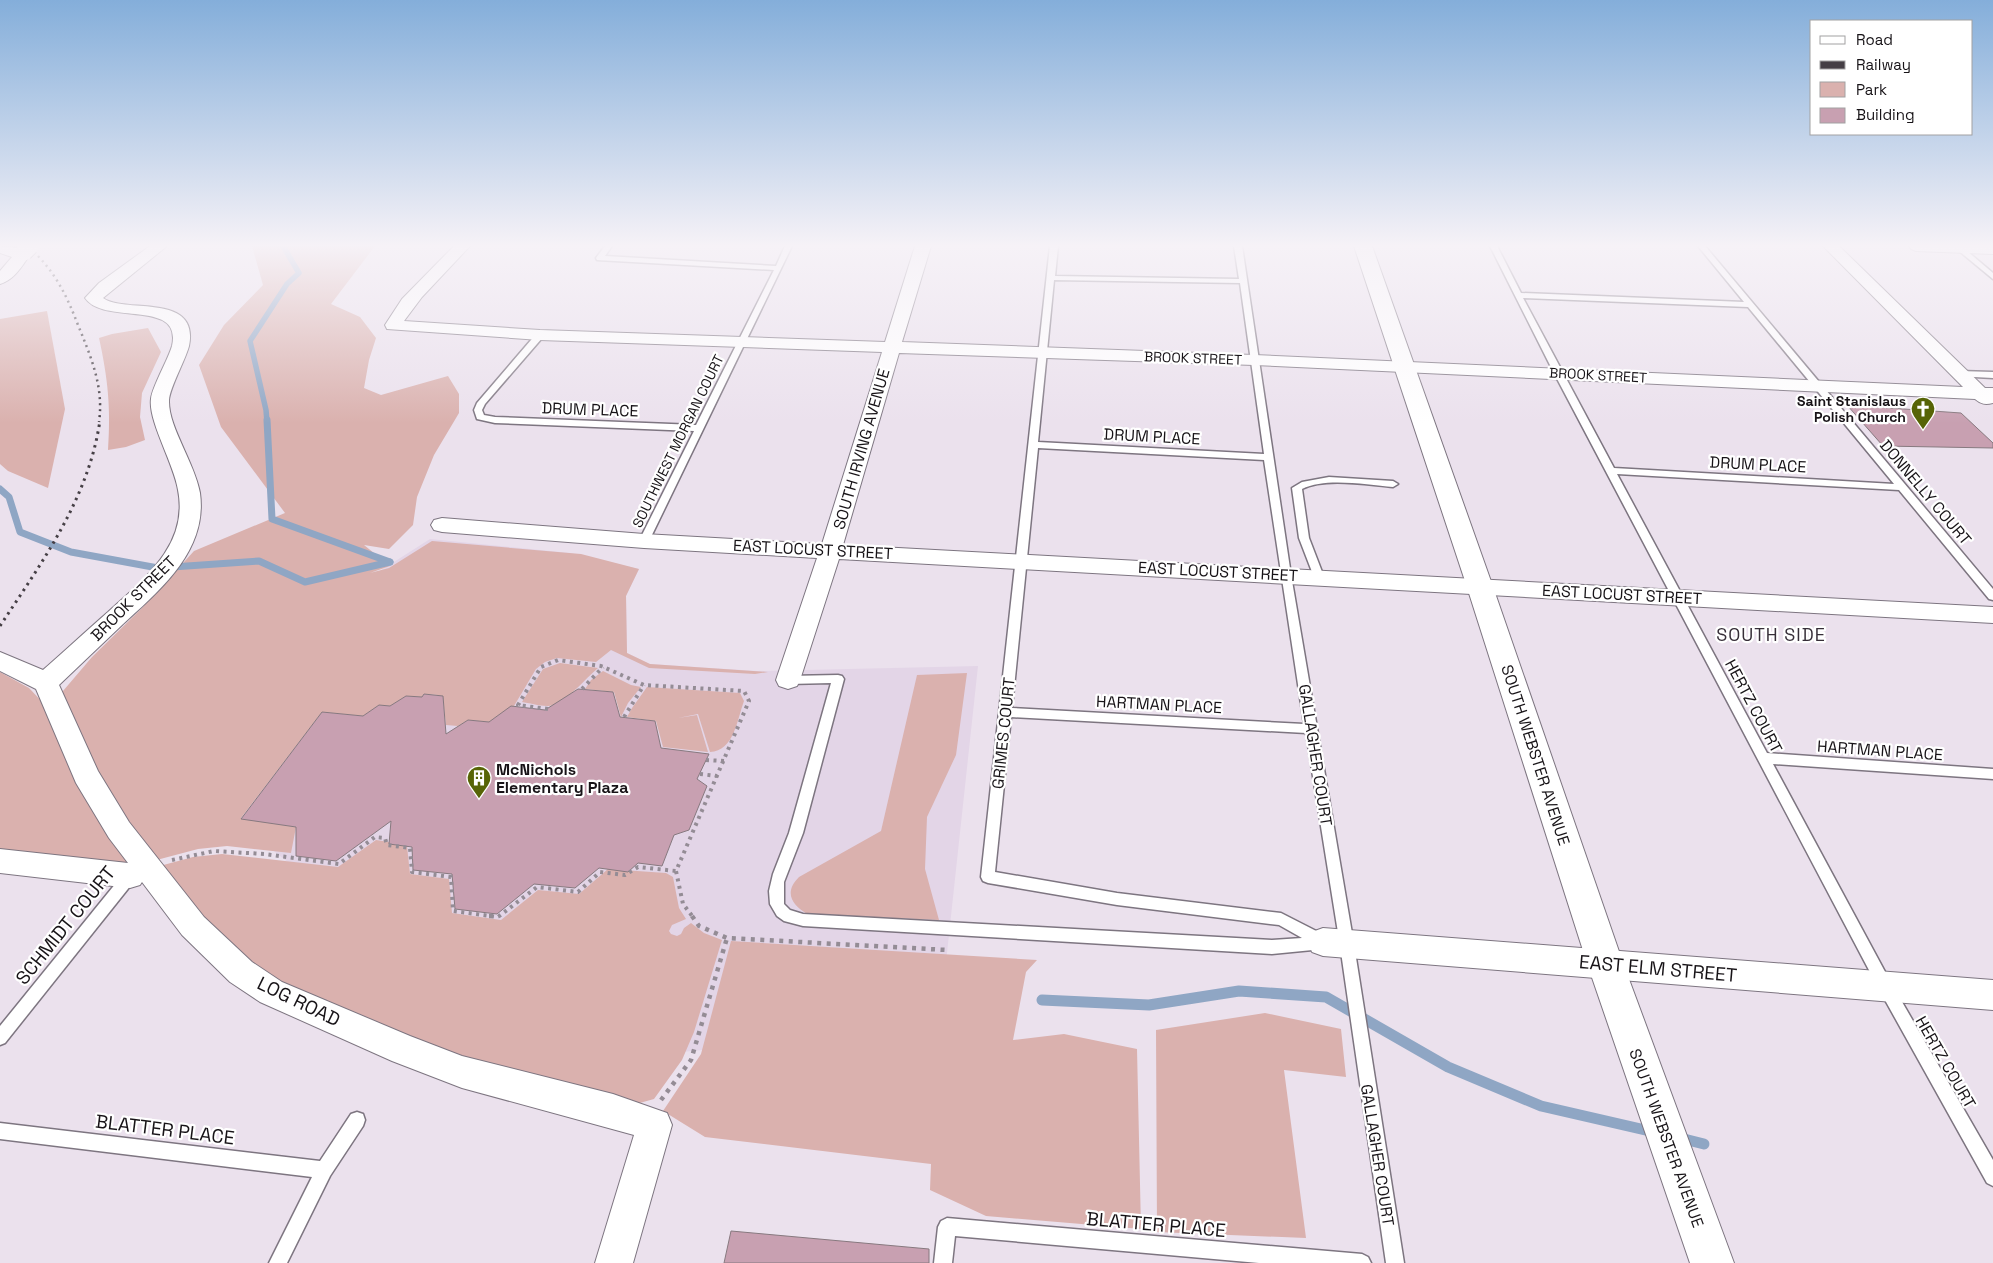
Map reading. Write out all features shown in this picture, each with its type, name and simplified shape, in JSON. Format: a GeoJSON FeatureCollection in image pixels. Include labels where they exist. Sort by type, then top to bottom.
{"type":"FeatureCollection","features":[{"type":"Feature","properties":{"kind":"street","name":"BROOK STREET"},"geometry":{"type":"LineString","coordinates":[[45,683],[160,577],[179,552],[187,532],[191,507],[190,495],[180,460],[167,433],[160,407],[160,398],[180,345],[181,332],[174,321],[163,314],[101,305]]}},
{"type":"Feature","properties":{"kind":"street","name":"BROOK STREET"},"geometry":{"type":"LineString","coordinates":[[406,305],[393,325],[540,335],[1254,360],[1987,394]]}},
{"type":"Feature","properties":{"kind":"street","name":"SOUTH IRVING AVENUE"},"geometry":{"type":"LineString","coordinates":[[788,680],[831,550],[904,305]]}},
{"type":"Feature","properties":{"kind":"street","name":"SOUTH WEBSTER AVENUE"},"geometry":{"type":"LineString","coordinates":[[1383,305],[1605,963],[1712,1263]]}},
{"type":"Feature","properties":{"kind":"street"},"geometry":{"type":"LineString","coordinates":[[1889,305],[1959,374],[1987,394],[1993,406]]}},
{"type":"Feature","properties":{"kind":"street","name":"EAST LOCUST STREET"},"geometry":{"type":"LineString","coordinates":[[442,526],[644,540],[1286,575],[1480,588],[1677,596],[1993,615]]}},
{"type":"Feature","properties":{"kind":"street"},"geometry":{"type":"LineString","coordinates":[[0,661],[31,674],[45,683]]}},
{"type":"Feature","properties":{"kind":"street","name":"LOG ROAD"},"geometry":{"type":"LineString","coordinates":[[45,683],[86,775],[140,868],[192,926],[241,972],[271,992],[404,1050],[462,1072],[613,1111],[648,1123]]}},
{"type":"Feature","properties":{"kind":"street"},"geometry":{"type":"LineString","coordinates":[[0,861],[140,868]]}},
{"type":"Feature","properties":{"kind":"street","name":"EAST ELM STREET"},"geometry":{"type":"LineString","coordinates":[[1341,953],[1605,963],[1993,995]]}},
{"type":"Feature","properties":{"kind":"street"},"geometry":{"type":"LineString","coordinates":[[614,1263],[648,1123]]}},
{"type":"Feature","properties":{"kind":"lane","name":"SOUTHWEST MORGAN COURT"},"geometry":{"type":"LineString","coordinates":[[644,540],[761,305]]}},
{"type":"Feature","properties":{"kind":"lane","name":"GRIMES COURT"},"geometry":{"type":"LineString","coordinates":[[1047,305],[988,877],[1117,899],[1282,919],[1341,953]]}},
{"type":"Feature","properties":{"kind":"lane","name":"GALLAGHER COURT"},"geometry":{"type":"LineString","coordinates":[[1246,305],[1311,729],[1341,953],[1365,1066],[1395,1263]]}},
{"type":"Feature","properties":{"kind":"lane","name":"HERTZ COURT"},"geometry":{"type":"LineString","coordinates":[[1523,305],[1885,986],[1993,1177]]}},
{"type":"Feature","properties":{"kind":"lane","name":"DONNELLY COURT"},"geometry":{"type":"LineString","coordinates":[[1749,305],[1993,596]]}},
{"type":"Feature","properties":{"kind":"lane","name":"DRUM PLACE"},"geometry":{"type":"LineString","coordinates":[[540,335],[481,403],[478,410],[480,417],[495,420],[699,428]]}},
{"type":"Feature","properties":{"kind":"lane"},"geometry":{"type":"LineString","coordinates":[[1959,374],[1993,375]]}},
{"type":"Feature","properties":{"kind":"lane","name":"DRUM PLACE"},"geometry":{"type":"LineString","coordinates":[[1033,445],[1269,457]]}},
{"type":"Feature","properties":{"kind":"lane","name":"DRUM PLACE"},"geometry":{"type":"LineString","coordinates":[[1611,471],[1903,487]]}},
{"type":"Feature","properties":{"kind":"lane"},"geometry":{"type":"LineString","coordinates":[[1319,577],[1304,538],[1297,488],[1302,484],[1319,481],[1393,484]]}},
{"type":"Feature","properties":{"kind":"lane"},"geometry":{"type":"LineString","coordinates":[[788,680],[838,678],[795,835],[779,879],[776,899],[780,911],[785,916],[802,920],[1272,947],[1341,953]]}},
{"type":"Feature","properties":{"kind":"lane","name":"HARTMAN PLACE"},"geometry":{"type":"LineString","coordinates":[[1005,712],[1311,729]]}},
{"type":"Feature","properties":{"kind":"lane","name":"HARTMAN PLACE"},"geometry":{"type":"LineString","coordinates":[[1764,758],[1993,774]]}},
{"type":"Feature","properties":{"kind":"lane","name":"SCHMIDT COURT"},"geometry":{"type":"LineString","coordinates":[[0,1038],[140,868]]}},
{"type":"Feature","properties":{"kind":"lane"},"geometry":{"type":"LineString","coordinates":[[278,1263],[324,1170],[357,1120]]}},
{"type":"Feature","properties":{"kind":"lane","name":"BLATTER PLACE"},"geometry":{"type":"LineString","coordinates":[[0,1131],[324,1170]]}},
{"type":"Feature","properties":{"kind":"lane","name":"BLATTER PLACE"},"geometry":{"type":"LineString","coordinates":[[944,1263],[947,1227],[1362,1263]]}},
{"type":"Feature","properties":{"kind":"path"},"geometry":{"type":"LineString","coordinates":[[548,709],[518,705],[541,667],[558,660],[603,667],[644,685],[744,691],[749,701],[724,761],[700,811],[676,871],[683,904],[699,926],[727,938],[947,950]]}},
{"type":"Feature","properties":{"kind":"path"},"geometry":{"type":"LineString","coordinates":[[582,689],[603,667]]}},
{"type":"Feature","properties":{"kind":"path"},"geometry":{"type":"LineString","coordinates":[[624,717],[644,685]]}},
{"type":"Feature","properties":{"kind":"path"},"geometry":{"type":"LineString","coordinates":[[706,760],[724,761]]}},
{"type":"Feature","properties":{"kind":"path"},"geometry":{"type":"LineString","coordinates":[[700,774],[717,776]]}},
{"type":"Feature","properties":{"kind":"path"},"geometry":{"type":"LineString","coordinates":[[140,868],[214,851],[264,854],[339,864],[376,837],[385,838],[387,845],[410,848],[412,872],[451,877],[454,911],[498,917],[537,887],[578,892],[600,872],[625,875],[638,868],[676,871]]}},
{"type":"Feature","properties":{"kind":"path"},"geometry":{"type":"LineString","coordinates":[[648,1123],[655,1108],[691,1060],[727,938]]}},
{"type":"Feature","properties":{"kind":"shaded area"},"geometry":{"type":"Polygon","coordinates":[[[430,539],[570,553],[639,569],[626,596],[627,653],[650,664],[757,671],[978,666],[939,1027],[682,1052],[334,899],[216,805],[131,698],[350,590],[430,539]]]}},
{"type":"Feature","properties":{"kind":"green space"},"geometry":{"type":"Polygon","coordinates":[[[244,305],[333,305],[360,317],[376,338],[369,360],[364,388],[381,395],[448,376],[459,394],[459,413],[434,455],[417,497],[413,525],[389,549],[364,545],[390,566],[370,573],[389,568],[432,541],[581,554],[639,569],[626,596],[627,653],[650,664],[768,672],[755,674],[649,668],[611,650],[596,662],[557,658],[545,662],[536,669],[514,706],[489,722],[468,720],[458,726],[446,725],[443,699],[437,699],[438,695],[424,694],[422,697],[406,696],[390,706],[379,705],[363,716],[322,712],[241,818],[296,827],[291,853],[227,846],[198,849],[149,862],[101,793],[59,700],[63,691],[92,657],[141,609],[194,551],[285,513],[221,427],[199,365],[224,325],[244,305]]]}},
{"type":"Feature","properties":{"kind":"green space"},"geometry":{"type":"Polygon","coordinates":[[[47,311],[65,409],[48,488],[8,471],[0,464],[0,319],[47,311]]]}},
{"type":"Feature","properties":{"kind":"green space"},"geometry":{"type":"Polygon","coordinates":[[[148,328],[161,352],[142,393],[140,417],[145,440],[126,447],[108,450],[108,394],[99,338],[148,328]]]}},
{"type":"Feature","properties":{"kind":"green space"},"geometry":{"type":"Polygon","coordinates":[[[560,663],[598,668],[571,693],[553,705],[542,706],[522,702],[543,669],[560,663]]]}},
{"type":"Feature","properties":{"kind":"green space"},"geometry":{"type":"Polygon","coordinates":[[[603,671],[631,685],[641,687],[628,703],[621,717],[614,692],[585,689],[591,680],[603,671]]]}},
{"type":"Feature","properties":{"kind":"green space"},"geometry":{"type":"Polygon","coordinates":[[[0,672],[29,688],[49,709],[132,864],[0,855],[0,672]]]}},
{"type":"Feature","properties":{"kind":"green space"},"geometry":{"type":"Polygon","coordinates":[[[967,673],[956,755],[927,817],[925,869],[939,920],[807,914],[801,910],[791,897],[794,882],[799,877],[881,831],[917,675],[967,673]]]}},
{"type":"Feature","properties":{"kind":"green space"},"geometry":{"type":"Polygon","coordinates":[[[647,687],[740,693],[744,701],[733,733],[724,746],[718,750],[710,752],[698,714],[678,718],[697,715],[708,752],[663,747],[656,721],[627,717],[647,687]]]}},
{"type":"Feature","properties":{"kind":"green space"},"geometry":{"type":"Polygon","coordinates":[[[376,840],[407,846],[410,874],[449,879],[452,913],[501,920],[538,890],[579,894],[608,869],[666,873],[673,877],[679,908],[686,919],[672,925],[669,931],[671,934],[677,936],[681,934],[684,928],[691,923],[704,933],[722,940],[694,1032],[682,1060],[654,1099],[618,1109],[453,1064],[233,960],[156,867],[193,857],[222,854],[338,867],[376,840]]]}},
{"type":"Feature","properties":{"kind":"green space"},"geometry":{"type":"Polygon","coordinates":[[[731,941],[1037,960],[1026,972],[1013,1040],[1064,1034],[1137,1049],[1141,1229],[986,1216],[930,1190],[931,1164],[705,1137],[663,1111],[701,1054],[731,941]]]}},
{"type":"Feature","properties":{"kind":"green space"},"geometry":{"type":"Polygon","coordinates":[[[1265,1013],[1341,1029],[1346,1077],[1284,1070],[1306,1238],[1157,1232],[1156,1030],[1265,1013]]]}},
{"type":"Feature","properties":{"kind":"building"},"geometry":{"type":"Polygon","coordinates":[[[1847,405],[1961,413],[1993,443],[1993,448],[1883,446],[1847,405]]]}},
{"type":"Feature","properties":{"kind":"building","name":"McNichols Elementary Plaza"},"geometry":{"type":"Polygon","coordinates":[[[578,689],[613,692],[620,717],[655,721],[661,748],[709,754],[697,779],[707,786],[689,830],[674,835],[662,866],[638,863],[628,872],[599,868],[575,888],[534,884],[497,914],[455,909],[452,874],[413,870],[412,847],[389,844],[391,821],[336,861],[296,856],[296,827],[241,819],[322,712],[363,716],[379,705],[390,706],[406,696],[422,697],[424,694],[443,696],[446,734],[468,720],[489,722],[511,706],[545,710],[578,689]]]}},
{"type":"Feature","properties":{"kind":"building"},"geometry":{"type":"Polygon","coordinates":[[[731,1231],[929,1249],[929,1263],[724,1263],[731,1231]]]}},
{"type":"Feature","properties":{"kind":"waterway"},"geometry":{"type":"LineString","coordinates":[[267,422],[250,341],[273,305]]}},
{"type":"Feature","properties":{"kind":"waterway"},"geometry":{"type":"LineString","coordinates":[[0,489],[9,497],[20,532],[71,552],[158,568],[259,561],[305,582],[390,562],[272,519],[267,420]]}},
{"type":"Feature","properties":{"kind":"waterway"},"geometry":{"type":"LineString","coordinates":[[1042,1000],[1149,1005],[1239,991],[1326,997],[1448,1067],[1541,1106],[1654,1132]]}},
{"type":"Feature","properties":{"kind":"waterway"},"geometry":{"type":"LineString","coordinates":[[1680,1138],[1704,1144]]}},
{"type":"Feature","properties":{"kind":"railway"},"geometry":{"type":"LineString","coordinates":[[70,305],[95,372],[100,397],[99,422]]}},
{"type":"Feature","properties":{"kind":"railway"},"geometry":{"type":"LineString","coordinates":[[0,626],[32,578],[75,503],[86,476],[100,420]]}},
{"type":"Feature","properties":{"kind":"place","name":"Saint Stanislaus Polish Church"},"geometry":{"type":"Point","coordinates":[1923,430]}},
{"type":"Feature","properties":{"kind":"place","name":"McNichols Elementary Plaza"},"geometry":{"type":"Point","coordinates":[479,799]}},
{"type":"Feature","properties":{"kind":"district","name":"SOUTH SIDE"},"geometry":{"type":"Point","coordinates":[1771,635]}}]}
